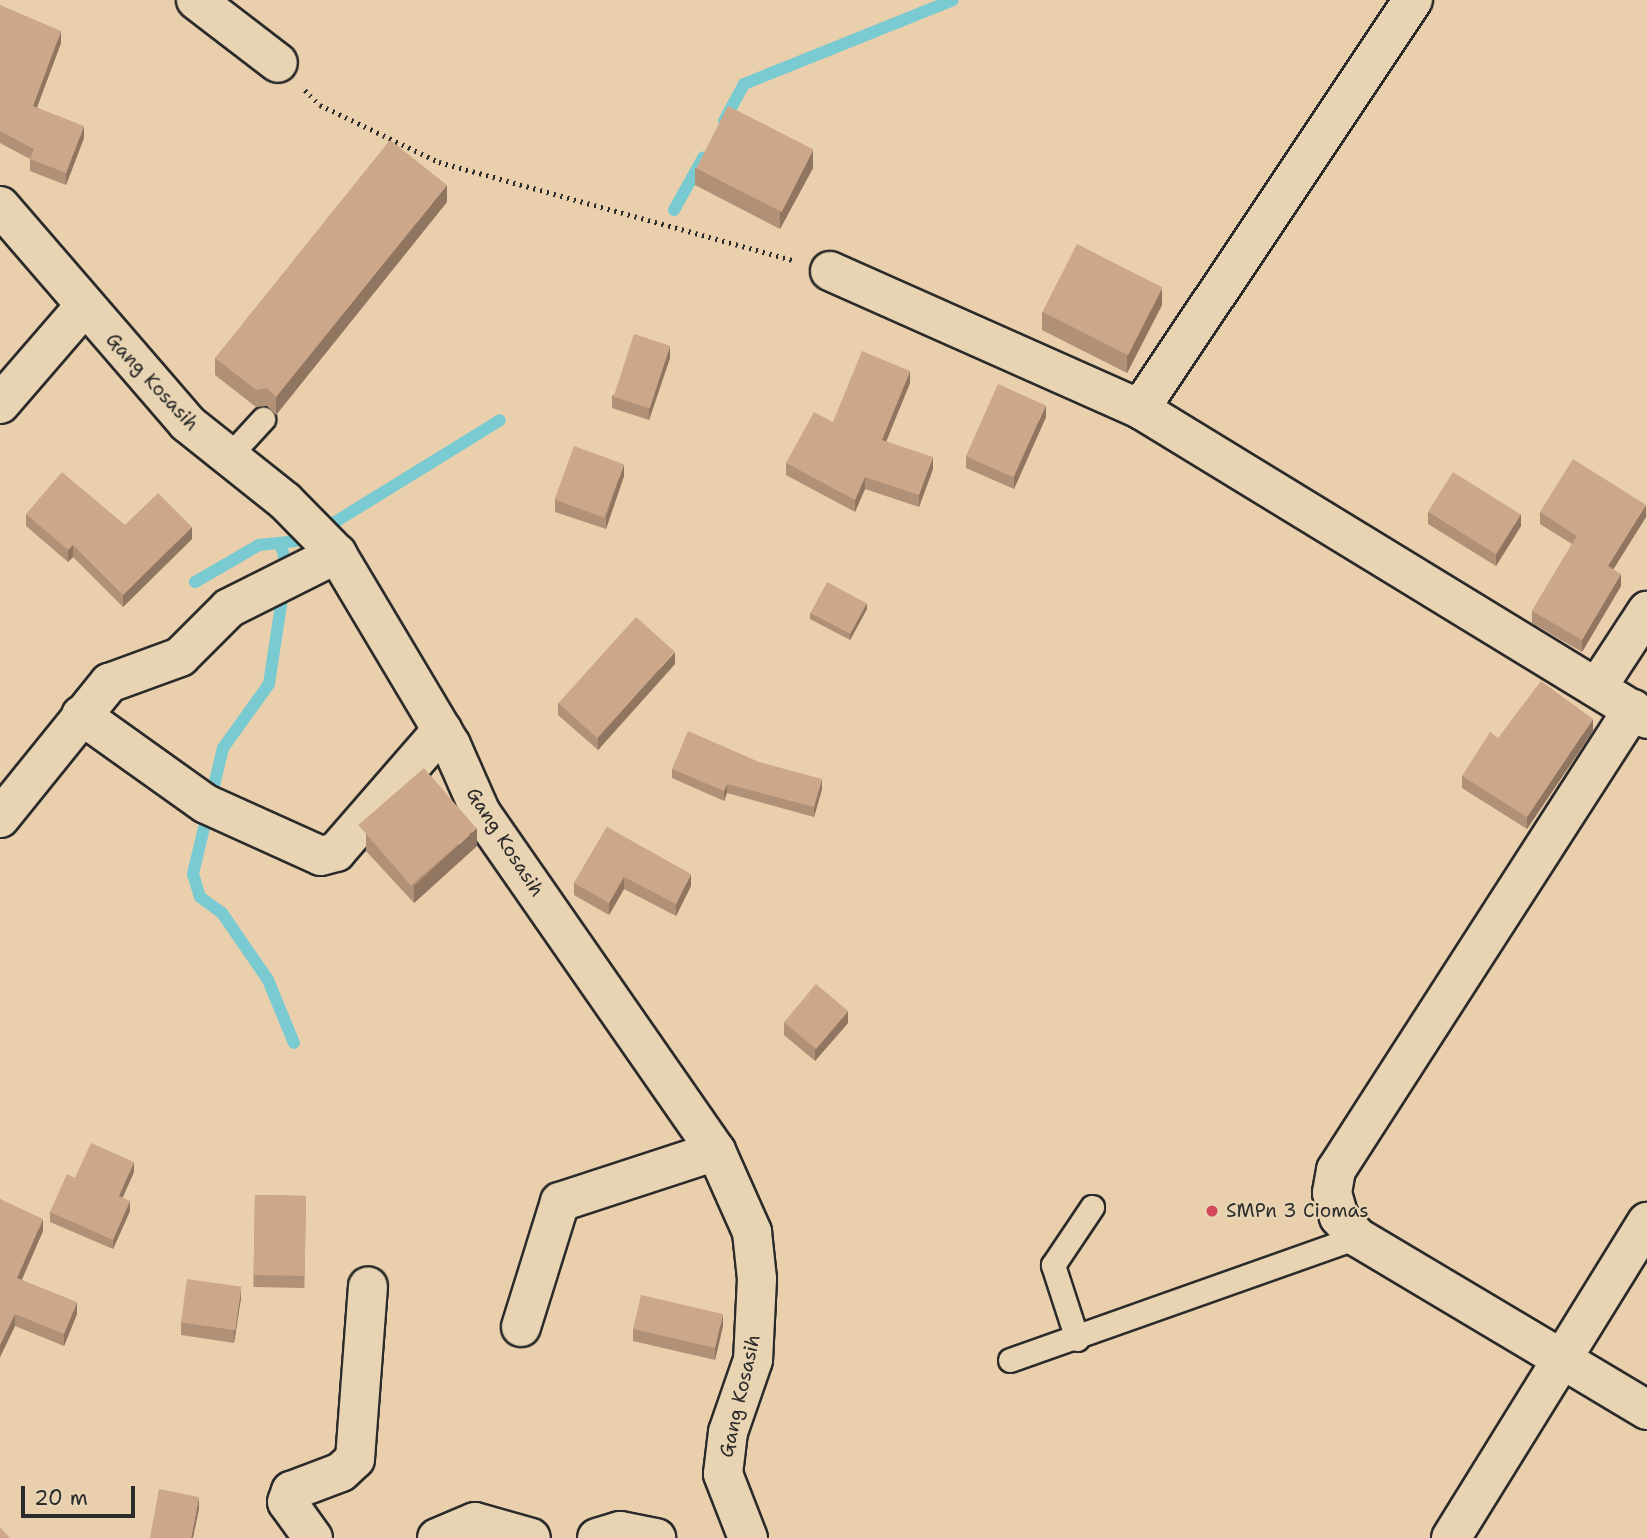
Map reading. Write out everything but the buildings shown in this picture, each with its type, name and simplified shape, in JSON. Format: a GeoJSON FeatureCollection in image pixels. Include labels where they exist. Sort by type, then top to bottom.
{"type":"FeatureCollection","features":[{"type":"Feature","properties":{"kind":"street"},"geometry":{"type":"LineString","coordinates":[[196,0],[278,63]]}},
{"type":"Feature","properties":{"kind":"street"},"geometry":{"type":"LineString","coordinates":[[1140,409],[1413,0]]}},
{"type":"Feature","properties":{"kind":"street","name":"Gang Kosasih"},"geometry":{"type":"LineString","coordinates":[[4,219],[187,423],[228,457],[330,558],[442,730],[481,813],[716,1151],[752,1232],[757,1279],[753,1360],[727,1433],[723,1474],[748,1538]]}},
{"type":"Feature","properties":{"kind":"street"},"geometry":{"type":"LineString","coordinates":[[830,271],[1140,409],[1640,714],[1336,1170],[1333,1206],[1357,1237],[1562,1356],[1647,1410]]}},
{"type":"Feature","properties":{"kind":"street"},"geometry":{"type":"LineString","coordinates":[[0,404],[83,308]]}},
{"type":"Feature","properties":{"kind":"street"},"geometry":{"type":"LineString","coordinates":[[0,818],[109,683],[180,657],[229,608],[279,580],[330,558]]}},
{"type":"Feature","properties":{"kind":"street"},"geometry":{"type":"LineString","coordinates":[[1598,686],[1647,611]]}},
{"type":"Feature","properties":{"kind":"street"},"geometry":{"type":"LineString","coordinates":[[81,715],[206,804],[273,838],[321,856],[336,852],[442,730]]}},
{"type":"Feature","properties":{"kind":"street"},"geometry":{"type":"LineString","coordinates":[[521,1328],[560,1202],[716,1151]]}},
{"type":"Feature","properties":{"kind":"street"},"geometry":{"type":"LineString","coordinates":[[1451,1538],[1647,1222]]}},
{"type":"Feature","properties":{"kind":"street"},"geometry":{"type":"LineString","coordinates":[[313,1538],[287,1502],[291,1491],[341,1472],[355,1459],[368,1286]]}},
{"type":"Feature","properties":{"kind":"street"},"geometry":{"type":"LineString","coordinates":[[437,1538],[475,1522],[531,1538]]}},
{"type":"Feature","properties":{"kind":"street"},"geometry":{"type":"LineString","coordinates":[[597,1538],[620,1531],[656,1538]]}},
{"type":"Feature","properties":{"kind":"lane"},"geometry":{"type":"LineString","coordinates":[[228,457],[262,419]]}},
{"type":"Feature","properties":{"kind":"lane"},"geometry":{"type":"LineString","coordinates":[[1077,1339],[1053,1265],[1092,1207]]}},
{"type":"Feature","properties":{"kind":"lane"},"geometry":{"type":"LineString","coordinates":[[1010,1360],[1077,1339],[1357,1237]]}},
{"type":"Feature","properties":{"kind":"path"},"geometry":{"type":"LineString","coordinates":[[278,63],[320,105],[439,162],[830,271]]}},
{"type":"Feature","properties":{"kind":"waterway"},"geometry":{"type":"LineString","coordinates":[[724,121],[744,84],[953,0]]}},
{"type":"Feature","properties":{"kind":"waterway"},"geometry":{"type":"LineString","coordinates":[[674,210],[703,158]]}},
{"type":"Feature","properties":{"kind":"waterway"},"geometry":{"type":"LineString","coordinates":[[327,527],[500,420]]}},
{"type":"Feature","properties":{"kind":"waterway"},"geometry":{"type":"LineString","coordinates":[[195,582],[259,545],[296,541]]}},
{"type":"Feature","properties":{"kind":"waterway"},"geometry":{"type":"LineString","coordinates":[[280,543],[287,566],[269,684],[223,748],[193,874],[200,897],[222,913],[268,980],[294,1043]]}},
{"type":"Feature","properties":{"kind":"place","name":"SMPn 3 Ciomas"},"geometry":{"type":"Point","coordinates":[1212,1211]}}]}
